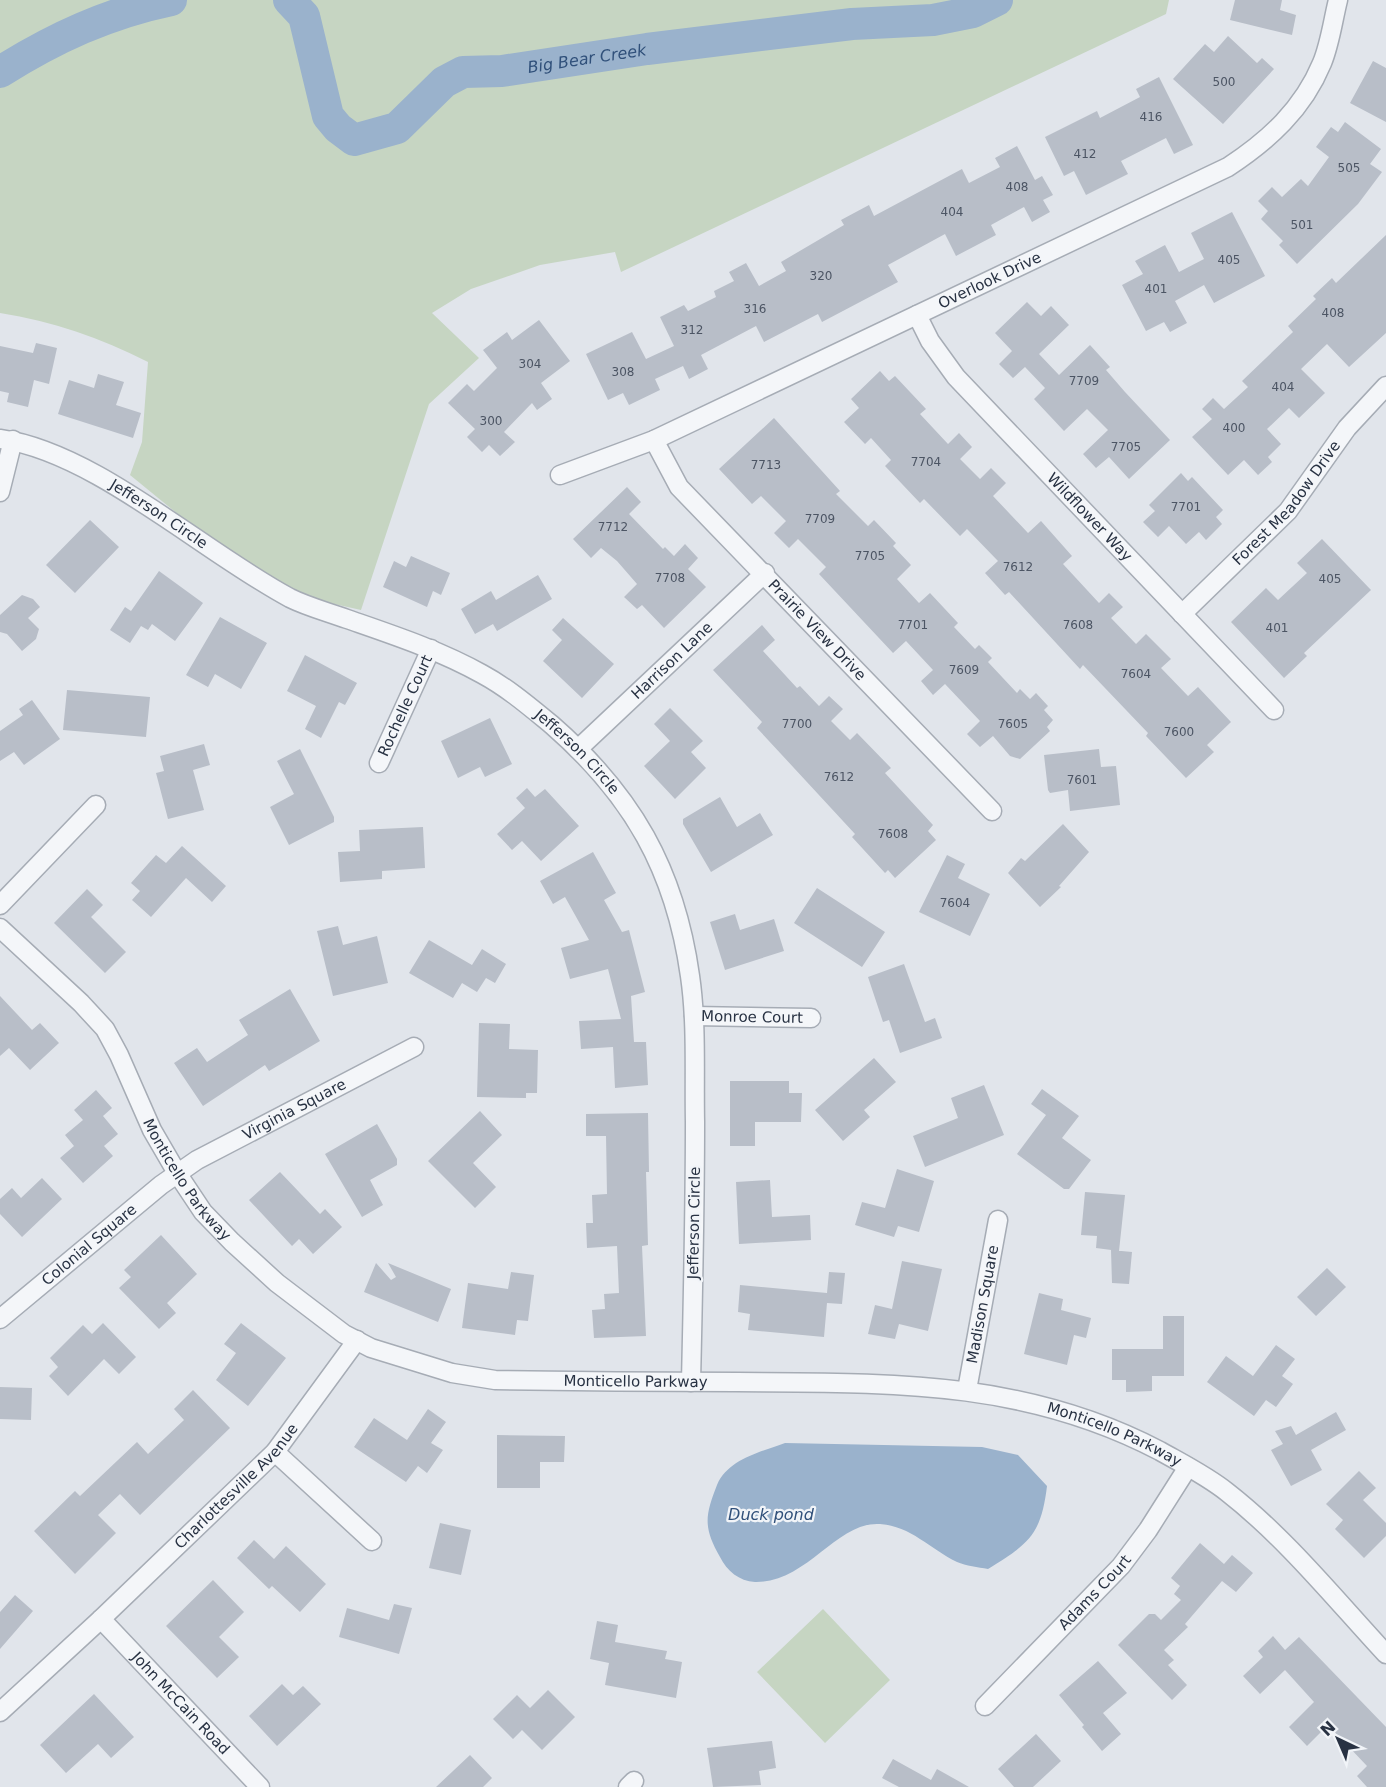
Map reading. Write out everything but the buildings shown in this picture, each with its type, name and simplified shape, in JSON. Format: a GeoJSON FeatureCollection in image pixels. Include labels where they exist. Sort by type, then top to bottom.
{"type":"FeatureCollection","features":[{"type":"Feature","properties":{"kind":"street","name":"Overlook Drive"},"geometry":{"type":"LineString","coordinates":[[561,475],[654,440],[1228,167],[1261,145],[1288,118],[1311,87],[1323,61],[1338,0]]}},
{"type":"Feature","properties":{"kind":"street","name":"Wildflower Way"},"geometry":{"type":"LineString","coordinates":[[917,315],[930,341],[956,377],[1274,710]]}},
{"type":"Feature","properties":{"kind":"street","name":"Forest Meadow Drive"},"geometry":{"type":"LineString","coordinates":[[1182,614],[1288,511],[1347,428],[1386,386]]}},
{"type":"Feature","properties":{"kind":"street"},"geometry":{"type":"LineString","coordinates":[[0,492],[6,440]]}},
{"type":"Feature","properties":{"kind":"street","name":"Jefferson Circle"},"geometry":{"type":"LineString","coordinates":[[6,440],[69,461],[126,494],[227,561],[294,600],[431,649],[483,675],[524,702],[578,748],[615,787],[657,858],[671,893],[683,937],[690,976],[694,1016],[695,1200],[691,1382]]}},
{"type":"Feature","properties":{"kind":"street","name":"Prairie View Drive"},"geometry":{"type":"LineString","coordinates":[[654,440],[679,487],[765,573],[992,811]]}},
{"type":"Feature","properties":{"kind":"street","name":"Harrison Lane"},"geometry":{"type":"LineString","coordinates":[[578,748],[765,573]]}},
{"type":"Feature","properties":{"kind":"street","name":"Rochelle Court"},"geometry":{"type":"LineString","coordinates":[[379,763],[431,649]]}},
{"type":"Feature","properties":{"kind":"street"},"geometry":{"type":"LineString","coordinates":[[0,905],[96,805]]}},
{"type":"Feature","properties":{"kind":"street","name":"Monticello Parkway"},"geometry":{"type":"LineString","coordinates":[[0,928],[81,1003],[105,1029],[120,1055],[152,1130],[202,1212],[277,1283],[344,1334],[371,1348],[452,1374],[495,1380],[866,1383],[967,1390],[1010,1397],[1073,1414],[1131,1437],[1188,1467],[1226,1491],[1269,1528],[1386,1654]]}},
{"type":"Feature","properties":{"kind":"street","name":"Monroe Court"},"geometry":{"type":"LineString","coordinates":[[694,1016],[811,1018]]}},
{"type":"Feature","properties":{"kind":"street","name":"Virginia Square"},"geometry":{"type":"LineString","coordinates":[[177,1173],[197,1160],[414,1047]]}},
{"type":"Feature","properties":{"kind":"street","name":"Colonial Square"},"geometry":{"type":"LineString","coordinates":[[0,1319],[177,1173]]}},
{"type":"Feature","properties":{"kind":"street","name":"Madison Square"},"geometry":{"type":"LineString","coordinates":[[967,1390],[998,1220]]}},
{"type":"Feature","properties":{"kind":"street","name":"Charlottesville Avenue"},"geometry":{"type":"LineString","coordinates":[[0,1712],[101,1619],[275,1452],[357,1340]]}},
{"type":"Feature","properties":{"kind":"street"},"geometry":{"type":"LineString","coordinates":[[275,1452],[372,1541]]}},
{"type":"Feature","properties":{"kind":"street","name":"Adams Court"},"geometry":{"type":"LineString","coordinates":[[985,1706],[1120,1566],[1148,1530],[1188,1467]]}},
{"type":"Feature","properties":{"kind":"street","name":"John McCain Road"},"geometry":{"type":"LineString","coordinates":[[101,1619],[260,1787]]}},
{"type":"Feature","properties":{"kind":"green space"},"geometry":{"type":"Polygon","coordinates":[[[0,0],[1169,0],[1166,14],[621,272],[615,252],[540,265],[471,289],[432,313],[479,358],[429,404],[361,610],[303,597],[190,524],[130,475],[142,442],[148,362],[112,345],[76,332],[0,313],[0,0]]]}},
{"type":"Feature","properties":{"kind":"green space"},"geometry":{"type":"Polygon","coordinates":[[[823,1609],[890,1680],[825,1743],[757,1672],[823,1609]]]}},
{"type":"Feature","properties":{"kind":"water","name":"Duck pond"},"geometry":{"type":"Polygon","coordinates":[[[785,1443],[982,1447],[1018,1455],[1047,1486],[1041,1517],[1023,1545],[988,1569],[957,1562],[911,1533],[880,1524],[864,1526],[850,1532],[806,1563],[774,1580],[749,1581],[730,1571],[714,1547],[708,1529],[710,1505],[717,1485],[729,1469],[756,1453],[785,1443]]]}},
{"type":"Feature","properties":{"kind":"waterway","name":"Big Bear Creek"},"geometry":{"type":"LineString","coordinates":[[0,72],[82,28],[125,12],[171,0]]}},
{"type":"Feature","properties":{"kind":"waterway","name":"Big Bear Creek"},"geometry":{"type":"LineString","coordinates":[[289,0],[304,16],[328,116],[338,128],[354,140],[397,128],[444,82],[463,72],[502,71],[647,49],[852,24],[933,20],[973,12],[997,0]]}}]}
